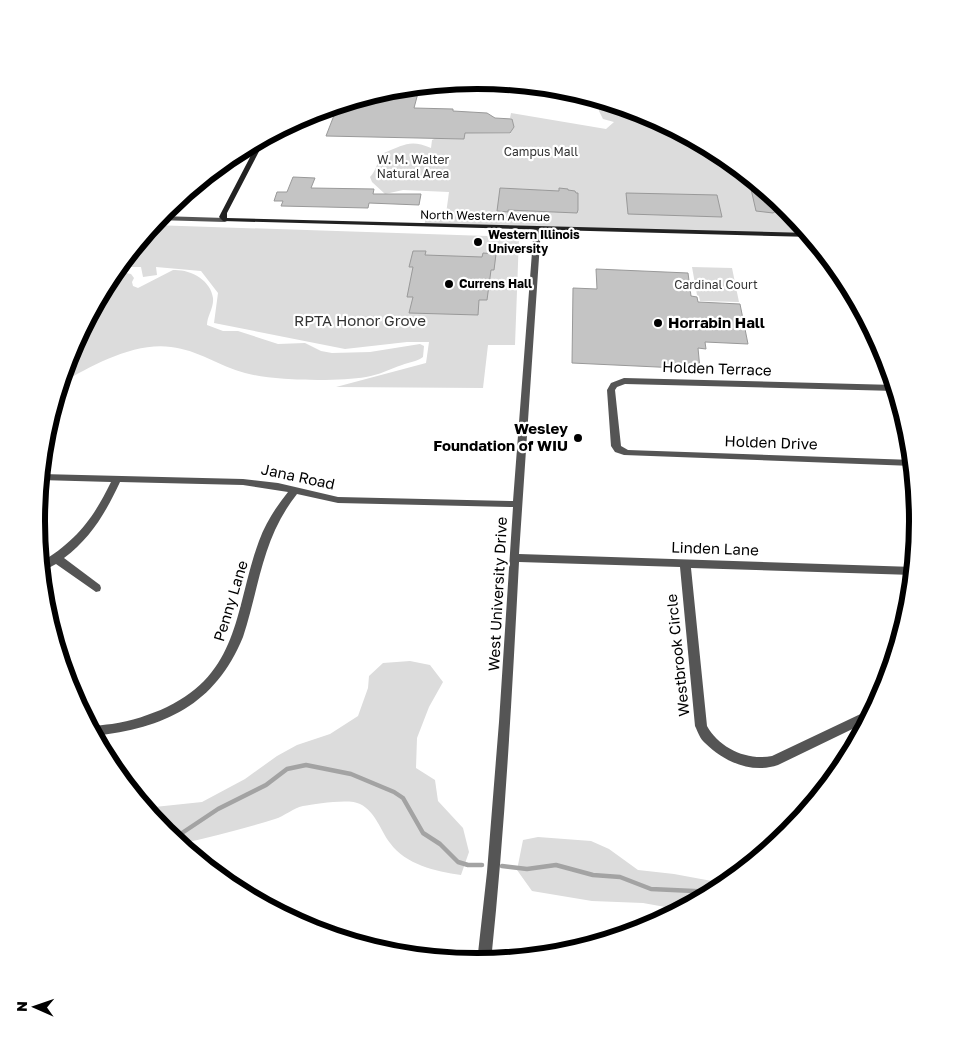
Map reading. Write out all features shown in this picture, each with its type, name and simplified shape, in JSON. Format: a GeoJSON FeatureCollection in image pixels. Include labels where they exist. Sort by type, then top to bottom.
{"type":"FeatureCollection","features":[{"type":"Feature","properties":{"kind":"street"},"geometry":{"type":"LineString","coordinates":[[226,220],[223,217],[224,213],[258,148]]}},
{"type":"Feature","properties":{"kind":"street","name":"North Western Avenue"},"geometry":{"type":"LineString","coordinates":[[169,218],[802,235]]}},
{"type":"Feature","properties":{"kind":"street","name":"West University Drive"},"geometry":{"type":"LineString","coordinates":[[485,954],[494,872],[506,722],[514,558],[537,228]]}},
{"type":"Feature","properties":{"kind":"street","name":"Holden Terrace"},"geometry":{"type":"LineString","coordinates":[[627,453],[621,452],[616,446],[611,390],[614,385],[624,380],[889,388]]}},
{"type":"Feature","properties":{"kind":"street","name":"Holden Drive"},"geometry":{"type":"LineString","coordinates":[[627,453],[906,464]]}},
{"type":"Feature","properties":{"kind":"street","name":"Jana Road"},"geometry":{"type":"LineString","coordinates":[[48,477],[243,482],[295,490],[323,498],[354,502],[518,504]]}},
{"type":"Feature","properties":{"kind":"street"},"geometry":{"type":"LineString","coordinates":[[48,564],[72,548],[94,525],[118,479]]}},
{"type":"Feature","properties":{"kind":"street","name":"Penny Lane"},"geometry":{"type":"LineString","coordinates":[[100,730],[124,728],[150,720],[191,699],[214,677],[225,663],[233,646],[271,524],[295,490]]}},
{"type":"Feature","properties":{"kind":"street","name":"Linden Lane"},"geometry":{"type":"LineString","coordinates":[[514,558],[907,571]]}},
{"type":"Feature","properties":{"kind":"street"},"geometry":{"type":"LineString","coordinates":[[57,559],[96,588]]}},
{"type":"Feature","properties":{"kind":"street","name":"Westbrook Circle"},"geometry":{"type":"LineString","coordinates":[[685,563],[701,726],[708,739],[720,749],[744,761],[764,763],[774,761],[862,719]]}},
{"type":"Feature","properties":{"kind":"green space"},"geometry":{"type":"Polygon","coordinates":[[[599,106],[617,111],[643,121],[694,146],[718,161],[763,196],[802,235],[424,226],[426,217],[430,214],[446,214],[449,192],[403,190],[385,194],[372,182],[370,177],[384,153],[407,144],[424,145],[431,148],[432,140],[436,138],[464,139],[465,133],[510,134],[514,127],[512,118],[510,118],[511,113],[606,129],[614,122],[603,119],[599,106]]]}},
{"type":"Feature","properties":{"kind":"green space","name":"RPTA Honor Grove"},"geometry":{"type":"Polygon","coordinates":[[[162,225],[519,237],[515,345],[488,345],[483,388],[336,387],[426,363],[429,342],[407,342],[345,349],[214,323],[218,293],[201,271],[156,267],[157,275],[143,277],[141,267],[128,267],[162,225]]]}},
{"type":"Feature","properties":{"kind":"green space","name":"Cardinal Court"},"geometry":{"type":"Polygon","coordinates":[[[692,267],[732,268],[739,302],[700,301],[697,295],[692,267]]]}},
{"type":"Feature","properties":{"kind":"green space"},"geometry":{"type":"Polygon","coordinates":[[[173,270],[186,271],[199,277],[208,286],[213,302],[207,325],[223,331],[238,331],[278,344],[305,343],[321,351],[332,353],[370,352],[420,344],[424,346],[423,357],[371,376],[339,380],[305,380],[257,376],[190,351],[157,346],[142,348],[113,357],[69,379],[90,330],[103,305],[124,273],[131,274],[134,278],[133,286],[138,288],[173,270]]]}},
{"type":"Feature","properties":{"kind":"green space"},"geometry":{"type":"Polygon","coordinates":[[[410,661],[430,665],[443,682],[429,707],[417,738],[416,768],[435,780],[438,801],[463,828],[469,852],[461,875],[431,869],[404,857],[386,838],[370,812],[355,802],[332,802],[303,806],[275,819],[188,842],[153,807],[202,802],[245,779],[277,756],[297,745],[330,734],[358,716],[368,688],[369,676],[383,663],[410,661]]]}},
{"type":"Feature","properties":{"kind":"green space"},"geometry":{"type":"Polygon","coordinates":[[[538,837],[591,841],[609,849],[638,870],[717,882],[671,908],[643,903],[592,901],[532,891],[517,870],[523,840],[538,837]]]}},
{"type":"Feature","properties":{"kind":"building"},"geometry":{"type":"Polygon","coordinates":[[[416,93],[418,93],[414,108],[453,109],[453,111],[487,113],[495,118],[512,119],[514,127],[510,133],[465,133],[464,139],[326,136],[335,112],[366,103],[416,93]]]}},
{"type":"Feature","properties":{"kind":"building"},"geometry":{"type":"Polygon","coordinates":[[[293,177],[315,178],[311,188],[374,189],[373,194],[421,194],[419,205],[369,203],[368,208],[281,206],[283,201],[274,201],[277,192],[287,192],[293,177]]]}},
{"type":"Feature","properties":{"kind":"building"},"geometry":{"type":"Polygon","coordinates":[[[500,188],[559,191],[559,188],[568,189],[578,193],[578,210],[577,213],[497,211],[500,188]]]}},
{"type":"Feature","properties":{"kind":"building"},"geometry":{"type":"Polygon","coordinates":[[[753,188],[779,211],[773,213],[756,211],[751,189],[753,188]]]}},
{"type":"Feature","properties":{"kind":"building"},"geometry":{"type":"Polygon","coordinates":[[[626,193],[717,195],[722,217],[628,214],[626,193]]]}},
{"type":"Feature","properties":{"kind":"building","name":"Currens Hall"},"geometry":{"type":"Polygon","coordinates":[[[413,251],[426,251],[425,255],[482,257],[483,253],[496,254],[494,270],[491,270],[487,300],[479,300],[478,315],[409,313],[413,297],[407,297],[413,267],[409,267],[413,251]]]}},
{"type":"Feature","properties":{"kind":"building","name":"Horrabin Hall"},"geometry":{"type":"Polygon","coordinates":[[[596,269],[688,273],[691,296],[697,297],[698,302],[740,304],[748,344],[705,342],[706,349],[698,348],[700,369],[572,363],[573,288],[597,289],[596,269]]]}},
{"type":"Feature","properties":{"kind":"waterway"},"geometry":{"type":"LineString","coordinates":[[180,834],[218,809],[266,785],[287,769],[306,765],[351,774],[394,792],[403,798],[423,833],[440,844],[458,862],[468,865],[482,865]]}},
{"type":"Feature","properties":{"kind":"waterway"},"geometry":{"type":"LineString","coordinates":[[502,866],[527,869],[556,865],[593,875],[620,877],[651,889],[701,891]]}},
{"type":"Feature","properties":{"kind":"place","name":"Western Illinois University"},"geometry":{"type":"Point","coordinates":[478,242]}},
{"type":"Feature","properties":{"kind":"place","name":"Currens Hall"},"geometry":{"type":"Point","coordinates":[449,284]}},
{"type":"Feature","properties":{"kind":"place","name":"Horrabin Hall"},"geometry":{"type":"Point","coordinates":[658,323]}},
{"type":"Feature","properties":{"kind":"place","name":"Wesley Foundation of WIU"},"geometry":{"type":"Point","coordinates":[578,438]}},
{"type":"Feature","properties":{"kind":"park label","name":"Campus Mall"},"geometry":{"type":"Point","coordinates":[541,152]}},
{"type":"Feature","properties":{"kind":"park label","name":"W. M. Walter Natural Area"},"geometry":{"type":"Point","coordinates":[413,167]}}]}
